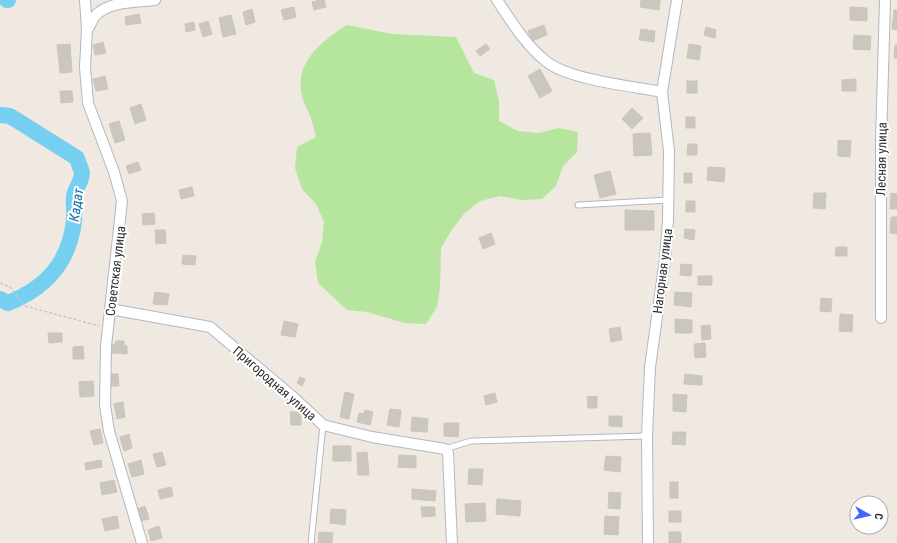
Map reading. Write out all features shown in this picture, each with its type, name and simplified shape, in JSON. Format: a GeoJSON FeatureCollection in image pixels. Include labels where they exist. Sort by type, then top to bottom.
{"type":"FeatureCollection","features":[{"type":"Feature","properties":{"kind":"street","name":"Советская улица"},"geometry":{"type":"LineString","coordinates":[[84,0],[87,30],[85,67],[88,103],[114,172],[122,201],[108,329],[104,380],[105,405],[109,431],[142,543]]}},
{"type":"Feature","properties":{"kind":"street"},"geometry":{"type":"LineString","coordinates":[[87,30],[95,16],[113,5],[155,0]]}},
{"type":"Feature","properties":{"kind":"street"},"geometry":{"type":"LineString","coordinates":[[497,0],[518,31],[534,50],[554,67],[574,76],[662,92]]}},
{"type":"Feature","properties":{"kind":"street","name":"Нагорная улица"},"geometry":{"type":"LineString","coordinates":[[648,543],[647,436],[650,367],[665,260],[668,200],[669,151],[662,92],[677,0]]}},
{"type":"Feature","properties":{"kind":"street","name":"Лесная улица"},"geometry":{"type":"LineString","coordinates":[[881,318],[881,142],[885,0]]}},
{"type":"Feature","properties":{"kind":"street","name":"Пригородная улица"},"geometry":{"type":"LineString","coordinates":[[110,309],[210,327],[292,396],[323,425],[372,437],[445,449]]}},
{"type":"Feature","properties":{"kind":"street"},"geometry":{"type":"LineString","coordinates":[[445,449],[448,453],[452,543]]}},
{"type":"Feature","properties":{"kind":"lane"},"geometry":{"type":"LineString","coordinates":[[578,205],[668,200]]}},
{"type":"Feature","properties":{"kind":"lane"},"geometry":{"type":"LineString","coordinates":[[312,543],[323,425]]}},
{"type":"Feature","properties":{"kind":"lane"},"geometry":{"type":"LineString","coordinates":[[445,449],[471,441],[647,436]]}},
{"type":"Feature","properties":{"kind":"path"},"geometry":{"type":"LineString","coordinates":[[0,283],[10,287],[25,306],[108,329]]}},
{"type":"Feature","properties":{"kind":"green space"},"geometry":{"type":"Polygon","coordinates":[[[347,25],[392,34],[456,37],[474,73],[494,80],[499,101],[499,121],[518,131],[539,133],[559,128],[578,132],[577,152],[563,166],[556,186],[542,199],[521,200],[500,196],[480,201],[464,214],[451,231],[441,248],[440,288],[437,307],[426,324],[405,323],[367,312],[347,310],[318,283],[315,262],[322,242],[324,222],[316,204],[302,189],[295,168],[297,147],[316,137],[303,99],[301,84],[302,73],[306,63],[319,46],[347,25]]]}},
{"type":"Feature","properties":{"kind":"building"},"geometry":{"type":"Polygon","coordinates":[[[324,0],[326,7],[314,10],[312,2],[324,0]]]}},
{"type":"Feature","properties":{"kind":"building"},"geometry":{"type":"Polygon","coordinates":[[[641,0],[660,0],[659,10],[640,7],[641,0]]]}},
{"type":"Feature","properties":{"kind":"building"},"geometry":{"type":"Polygon","coordinates":[[[294,7],[296,17],[284,20],[281,10],[294,7]]]}},
{"type":"Feature","properties":{"kind":"building"},"geometry":{"type":"Polygon","coordinates":[[[850,7],[867,8],[867,21],[850,20],[850,7]]]}},
{"type":"Feature","properties":{"kind":"building"},"geometry":{"type":"Polygon","coordinates":[[[252,9],[255,22],[246,25],[243,12],[252,9]]]}},
{"type":"Feature","properties":{"kind":"building"},"geometry":{"type":"Polygon","coordinates":[[[894,10],[897,10],[897,30],[892,29],[894,10]]]}},
{"type":"Feature","properties":{"kind":"building"},"geometry":{"type":"Polygon","coordinates":[[[139,14],[141,23],[126,25],[125,17],[139,14]]]}},
{"type":"Feature","properties":{"kind":"building"},"geometry":{"type":"Polygon","coordinates":[[[231,15],[236,34],[223,37],[219,18],[231,15]]]}},
{"type":"Feature","properties":{"kind":"building"},"geometry":{"type":"Polygon","coordinates":[[[208,21],[212,34],[203,37],[199,24],[208,21]]]}},
{"type":"Feature","properties":{"kind":"building"},"geometry":{"type":"Polygon","coordinates":[[[194,22],[195,30],[186,32],[185,24],[194,22]]]}},
{"type":"Feature","properties":{"kind":"building"},"geometry":{"type":"Polygon","coordinates":[[[544,25],[547,35],[532,41],[528,31],[544,25]]]}},
{"type":"Feature","properties":{"kind":"building"},"geometry":{"type":"Polygon","coordinates":[[[706,27],[716,30],[715,38],[704,35],[706,27]]]}},
{"type":"Feature","properties":{"kind":"building"},"geometry":{"type":"Polygon","coordinates":[[[641,29],[655,31],[654,42],[639,40],[641,29]]]}},
{"type":"Feature","properties":{"kind":"building"},"geometry":{"type":"Polygon","coordinates":[[[854,35],[871,36],[870,50],[853,49],[854,35]]]}},
{"type":"Feature","properties":{"kind":"building"},"geometry":{"type":"Polygon","coordinates":[[[103,42],[106,53],[95,55],[93,45],[103,42]]]}},
{"type":"Feature","properties":{"kind":"building"},"geometry":{"type":"Polygon","coordinates":[[[70,44],[72,72],[60,73],[57,45],[70,44]]]}},
{"type":"Feature","properties":{"kind":"building"},"geometry":{"type":"Polygon","coordinates":[[[486,44],[490,49],[480,56],[476,51],[486,44]]]}},
{"type":"Feature","properties":{"kind":"building"},"geometry":{"type":"Polygon","coordinates":[[[689,44],[701,46],[699,60],[687,58],[689,44]]]}},
{"type":"Feature","properties":{"kind":"building"},"geometry":{"type":"Polygon","coordinates":[[[895,45],[897,45],[897,58],[894,58],[895,45]]]}},
{"type":"Feature","properties":{"kind":"building"},"geometry":{"type":"Polygon","coordinates":[[[540,69],[552,91],[540,98],[528,76],[540,69]]]}},
{"type":"Feature","properties":{"kind":"building"},"geometry":{"type":"Polygon","coordinates":[[[105,76],[108,89],[96,91],[93,79],[105,76]]]}},
{"type":"Feature","properties":{"kind":"building"},"geometry":{"type":"Polygon","coordinates":[[[856,79],[856,91],[842,91],[842,80],[856,79]]]}},
{"type":"Feature","properties":{"kind":"building"},"geometry":{"type":"Polygon","coordinates":[[[687,81],[697,81],[697,93],[687,93],[687,81]]]}},
{"type":"Feature","properties":{"kind":"building"},"geometry":{"type":"Polygon","coordinates":[[[60,91],[72,91],[73,102],[61,103],[60,91]]]}},
{"type":"Feature","properties":{"kind":"building"},"geometry":{"type":"Polygon","coordinates":[[[141,104],[146,120],[135,124],[130,108],[141,104]]]}},
{"type":"Feature","properties":{"kind":"building"},"geometry":{"type":"Polygon","coordinates":[[[632,108],[643,118],[632,129],[622,119],[632,108]]]}},
{"type":"Feature","properties":{"kind":"building"},"geometry":{"type":"Polygon","coordinates":[[[686,117],[695,117],[695,128],[686,128],[686,117]]]}},
{"type":"Feature","properties":{"kind":"building"},"geometry":{"type":"Polygon","coordinates":[[[119,121],[125,140],[115,143],[109,124],[119,121]]]}},
{"type":"Feature","properties":{"kind":"building"},"geometry":{"type":"Polygon","coordinates":[[[650,133],[652,155],[634,156],[633,134],[650,133]]]}},
{"type":"Feature","properties":{"kind":"building"},"geometry":{"type":"Polygon","coordinates":[[[838,140],[851,141],[850,157],[838,156],[838,140]]]}},
{"type":"Feature","properties":{"kind":"building"},"geometry":{"type":"Polygon","coordinates":[[[688,144],[697,144],[697,155],[687,155],[688,144]]]}},
{"type":"Feature","properties":{"kind":"building"},"geometry":{"type":"Polygon","coordinates":[[[138,162],[141,170],[129,174],[126,166],[138,162]]]}},
{"type":"Feature","properties":{"kind":"building"},"geometry":{"type":"Polygon","coordinates":[[[708,167],[725,168],[724,182],[707,180],[708,167]]]}},
{"type":"Feature","properties":{"kind":"building"},"geometry":{"type":"Polygon","coordinates":[[[610,171],[616,194],[600,198],[594,175],[610,171]]]}},
{"type":"Feature","properties":{"kind":"building"},"geometry":{"type":"Polygon","coordinates":[[[684,173],[692,173],[692,183],[684,183],[684,173]]]}},
{"type":"Feature","properties":{"kind":"building"},"geometry":{"type":"Polygon","coordinates":[[[192,187],[194,196],[181,199],[179,190],[192,187]]]}},
{"type":"Feature","properties":{"kind":"building"},"geometry":{"type":"Polygon","coordinates":[[[814,193],[826,193],[825,209],[813,208],[814,193]]]}},
{"type":"Feature","properties":{"kind":"building"},"geometry":{"type":"Polygon","coordinates":[[[891,193],[897,194],[897,209],[890,209],[891,193]]]}},
{"type":"Feature","properties":{"kind":"building"},"geometry":{"type":"Polygon","coordinates":[[[686,201],[695,201],[695,212],[686,212],[686,201]]]}},
{"type":"Feature","properties":{"kind":"building"},"geometry":{"type":"Polygon","coordinates":[[[625,210],[654,211],[654,230],[625,230],[625,210]]]}},
{"type":"Feature","properties":{"kind":"building"},"geometry":{"type":"Polygon","coordinates":[[[154,213],[155,224],[143,225],[142,214],[154,213]]]}},
{"type":"Feature","properties":{"kind":"building"},"geometry":{"type":"Polygon","coordinates":[[[891,217],[897,217],[897,234],[890,233],[891,217]]]}},
{"type":"Feature","properties":{"kind":"building"},"geometry":{"type":"Polygon","coordinates":[[[685,229],[695,230],[694,240],[684,238],[685,229]]]}},
{"type":"Feature","properties":{"kind":"building"},"geometry":{"type":"Polygon","coordinates":[[[155,230],[165,230],[166,243],[156,244],[155,230]]]}},
{"type":"Feature","properties":{"kind":"building"},"geometry":{"type":"Polygon","coordinates":[[[491,233],[495,244],[483,249],[479,238],[491,233]]]}},
{"type":"Feature","properties":{"kind":"building"},"geometry":{"type":"Polygon","coordinates":[[[836,247],[847,247],[847,256],[835,256],[836,247]]]}},
{"type":"Feature","properties":{"kind":"building"},"geometry":{"type":"Polygon","coordinates":[[[183,255],[196,256],[195,265],[182,264],[183,255]]]}},
{"type":"Feature","properties":{"kind":"building"},"geometry":{"type":"Polygon","coordinates":[[[681,264],[692,265],[691,276],[680,275],[681,264]]]}},
{"type":"Feature","properties":{"kind":"building"},"geometry":{"type":"Polygon","coordinates":[[[698,276],[712,276],[712,285],[698,285],[698,276]]]}},
{"type":"Feature","properties":{"kind":"building"},"geometry":{"type":"Polygon","coordinates":[[[155,292],[169,294],[167,305],[153,304],[155,292]]]}},
{"type":"Feature","properties":{"kind":"building"},"geometry":{"type":"Polygon","coordinates":[[[675,292],[692,293],[691,307],[674,305],[675,292]]]}},
{"type":"Feature","properties":{"kind":"building"},"geometry":{"type":"Polygon","coordinates":[[[821,298],[832,299],[831,312],[820,311],[821,298]]]}},
{"type":"Feature","properties":{"kind":"building"},"geometry":{"type":"Polygon","coordinates":[[[840,314],[853,315],[852,332],[839,331],[840,314]]]}},
{"type":"Feature","properties":{"kind":"building"},"geometry":{"type":"Polygon","coordinates":[[[675,319],[692,320],[692,333],[675,333],[675,319]]]}},
{"type":"Feature","properties":{"kind":"building"},"geometry":{"type":"Polygon","coordinates":[[[284,321],[298,324],[295,337],[281,335],[284,321]]]}},
{"type":"Feature","properties":{"kind":"building"},"geometry":{"type":"Polygon","coordinates":[[[710,325],[711,339],[702,340],[701,326],[710,325]]]}},
{"type":"Feature","properties":{"kind":"building"},"geometry":{"type":"Polygon","coordinates":[[[620,327],[622,340],[611,342],[609,329],[620,327]]]}},
{"type":"Feature","properties":{"kind":"building"},"geometry":{"type":"Polygon","coordinates":[[[48,333],[62,333],[62,342],[49,343],[48,333]]]}},
{"type":"Feature","properties":{"kind":"building"},"geometry":{"type":"Polygon","coordinates":[[[116,341],[124,341],[124,345],[127,346],[127,354],[112,353],[113,344],[115,344],[116,341]]]}},
{"type":"Feature","properties":{"kind":"building"},"geometry":{"type":"Polygon","coordinates":[[[705,343],[706,357],[695,358],[694,344],[705,343]]]}},
{"type":"Feature","properties":{"kind":"building"},"geometry":{"type":"Polygon","coordinates":[[[83,346],[84,359],[73,359],[73,347],[83,346]]]}},
{"type":"Feature","properties":{"kind":"building"},"geometry":{"type":"Polygon","coordinates":[[[110,374],[118,374],[119,386],[111,386],[110,374]]]}},
{"type":"Feature","properties":{"kind":"building"},"geometry":{"type":"Polygon","coordinates":[[[685,374],[702,376],[702,385],[684,384],[685,374]]]}},
{"type":"Feature","properties":{"kind":"building"},"geometry":{"type":"Polygon","coordinates":[[[300,377],[305,379],[302,386],[297,383],[300,377]]]}},
{"type":"Feature","properties":{"kind":"building"},"geometry":{"type":"Polygon","coordinates":[[[93,381],[94,396],[80,397],[79,382],[93,381]]]}},
{"type":"Feature","properties":{"kind":"building"},"geometry":{"type":"Polygon","coordinates":[[[345,392],[354,394],[349,419],[340,417],[345,392]]]}},
{"type":"Feature","properties":{"kind":"building"},"geometry":{"type":"Polygon","coordinates":[[[495,393],[497,402],[486,405],[484,396],[495,393]]]}},
{"type":"Feature","properties":{"kind":"building"},"geometry":{"type":"Polygon","coordinates":[[[673,394],[687,395],[686,412],[673,411],[673,394]]]}},
{"type":"Feature","properties":{"kind":"building"},"geometry":{"type":"Polygon","coordinates":[[[597,396],[597,408],[588,408],[587,397],[597,396]]]}},
{"type":"Feature","properties":{"kind":"building"},"geometry":{"type":"Polygon","coordinates":[[[123,402],[125,417],[117,419],[114,404],[123,402]]]}},
{"type":"Feature","properties":{"kind":"building"},"geometry":{"type":"Polygon","coordinates":[[[390,409],[401,410],[399,427],[387,425],[390,409]]]}},
{"type":"Feature","properties":{"kind":"building"},"geometry":{"type":"Polygon","coordinates":[[[365,410],[373,412],[370,425],[357,422],[359,413],[364,414],[365,410]]]}},
{"type":"Feature","properties":{"kind":"building"},"geometry":{"type":"Polygon","coordinates":[[[290,412],[301,412],[301,425],[291,425],[290,412]]]}},
{"type":"Feature","properties":{"kind":"building"},"geometry":{"type":"Polygon","coordinates":[[[609,416],[622,416],[622,427],[609,426],[609,416]]]}},
{"type":"Feature","properties":{"kind":"building"},"geometry":{"type":"Polygon","coordinates":[[[412,417],[428,419],[427,432],[411,431],[412,417]]]}},
{"type":"Feature","properties":{"kind":"building"},"geometry":{"type":"Polygon","coordinates":[[[444,423],[459,423],[458,437],[444,436],[444,423]]]}},
{"type":"Feature","properties":{"kind":"building"},"geometry":{"type":"Polygon","coordinates":[[[100,429],[103,443],[94,445],[90,431],[100,429]]]}},
{"type":"Feature","properties":{"kind":"building"},"geometry":{"type":"Polygon","coordinates":[[[673,432],[686,432],[685,445],[672,444],[673,432]]]}},
{"type":"Feature","properties":{"kind":"building"},"geometry":{"type":"Polygon","coordinates":[[[129,434],[132,448],[124,451],[120,437],[129,434]]]}},
{"type":"Feature","properties":{"kind":"building"},"geometry":{"type":"Polygon","coordinates":[[[333,446],[351,446],[351,461],[333,461],[333,446]]]}},
{"type":"Feature","properties":{"kind":"building"},"geometry":{"type":"Polygon","coordinates":[[[162,452],[166,465],[157,467],[153,454],[162,452]]]}},
{"type":"Feature","properties":{"kind":"building"},"geometry":{"type":"Polygon","coordinates":[[[367,452],[369,475],[358,475],[357,453],[367,452]]]}},
{"type":"Feature","properties":{"kind":"building"},"geometry":{"type":"Polygon","coordinates":[[[399,455],[416,456],[416,468],[398,467],[399,455]]]}},
{"type":"Feature","properties":{"kind":"building"},"geometry":{"type":"Polygon","coordinates":[[[606,456],[621,457],[620,472],[604,470],[606,456]]]}},
{"type":"Feature","properties":{"kind":"building"},"geometry":{"type":"Polygon","coordinates":[[[101,460],[102,467],[86,470],[85,463],[101,460]]]}},
{"type":"Feature","properties":{"kind":"building"},"geometry":{"type":"Polygon","coordinates":[[[141,460],[144,474],[132,477],[128,464],[141,460]]]}},
{"type":"Feature","properties":{"kind":"building"},"geometry":{"type":"Polygon","coordinates":[[[469,469],[483,469],[482,485],[468,484],[469,469]]]}},
{"type":"Feature","properties":{"kind":"building"},"geometry":{"type":"Polygon","coordinates":[[[114,480],[117,492],[102,495],[100,483],[114,480]]]}},
{"type":"Feature","properties":{"kind":"building"},"geometry":{"type":"Polygon","coordinates":[[[670,482],[678,482],[678,498],[670,498],[670,482]]]}},
{"type":"Feature","properties":{"kind":"building"},"geometry":{"type":"Polygon","coordinates":[[[171,487],[173,496],[160,499],[158,490],[171,487]]]}},
{"type":"Feature","properties":{"kind":"building"},"geometry":{"type":"Polygon","coordinates":[[[412,489],[436,491],[435,501],[412,499],[412,489]]]}},
{"type":"Feature","properties":{"kind":"building"},"geometry":{"type":"Polygon","coordinates":[[[609,492],[621,493],[620,509],[608,508],[609,492]]]}},
{"type":"Feature","properties":{"kind":"building"},"geometry":{"type":"Polygon","coordinates":[[[497,499],[521,501],[520,516],[496,514],[497,499]]]}},
{"type":"Feature","properties":{"kind":"building"},"geometry":{"type":"Polygon","coordinates":[[[485,503],[486,521],[466,522],[465,504],[485,503]]]}},
{"type":"Feature","properties":{"kind":"building"},"geometry":{"type":"Polygon","coordinates":[[[145,506],[149,519],[141,521],[137,509],[145,506]]]}},
{"type":"Feature","properties":{"kind":"building"},"geometry":{"type":"Polygon","coordinates":[[[421,507],[435,507],[435,516],[422,517],[421,507]]]}},
{"type":"Feature","properties":{"kind":"building"},"geometry":{"type":"Polygon","coordinates":[[[331,509],[346,510],[345,525],[330,523],[331,509]]]}},
{"type":"Feature","properties":{"kind":"building"},"geometry":{"type":"Polygon","coordinates":[[[669,511],[681,511],[681,522],[669,522],[669,511]]]}},
{"type":"Feature","properties":{"kind":"building"},"geometry":{"type":"Polygon","coordinates":[[[117,516],[119,528],[105,531],[102,519],[117,516]]]}},
{"type":"Feature","properties":{"kind":"building"},"geometry":{"type":"Polygon","coordinates":[[[605,516],[619,517],[618,535],[604,534],[605,516]]]}},
{"type":"Feature","properties":{"kind":"building"},"geometry":{"type":"Polygon","coordinates":[[[159,526],[162,538],[151,541],[148,530],[159,526]]]}},
{"type":"Feature","properties":{"kind":"building"},"geometry":{"type":"Polygon","coordinates":[[[319,532],[333,533],[332,543],[318,543],[319,532]]]}},
{"type":"Feature","properties":{"kind":"building"},"geometry":{"type":"Polygon","coordinates":[[[669,532],[681,532],[681,543],[669,543],[669,532]]]}},
{"type":"Feature","properties":{"kind":"waterway","name":"Кадат"},"geometry":{"type":"LineString","coordinates":[[0,115],[10,116],[77,158],[82,173],[74,196],[74,218],[71,236],[61,261],[44,282],[34,290],[8,303],[0,299]]}}]}
